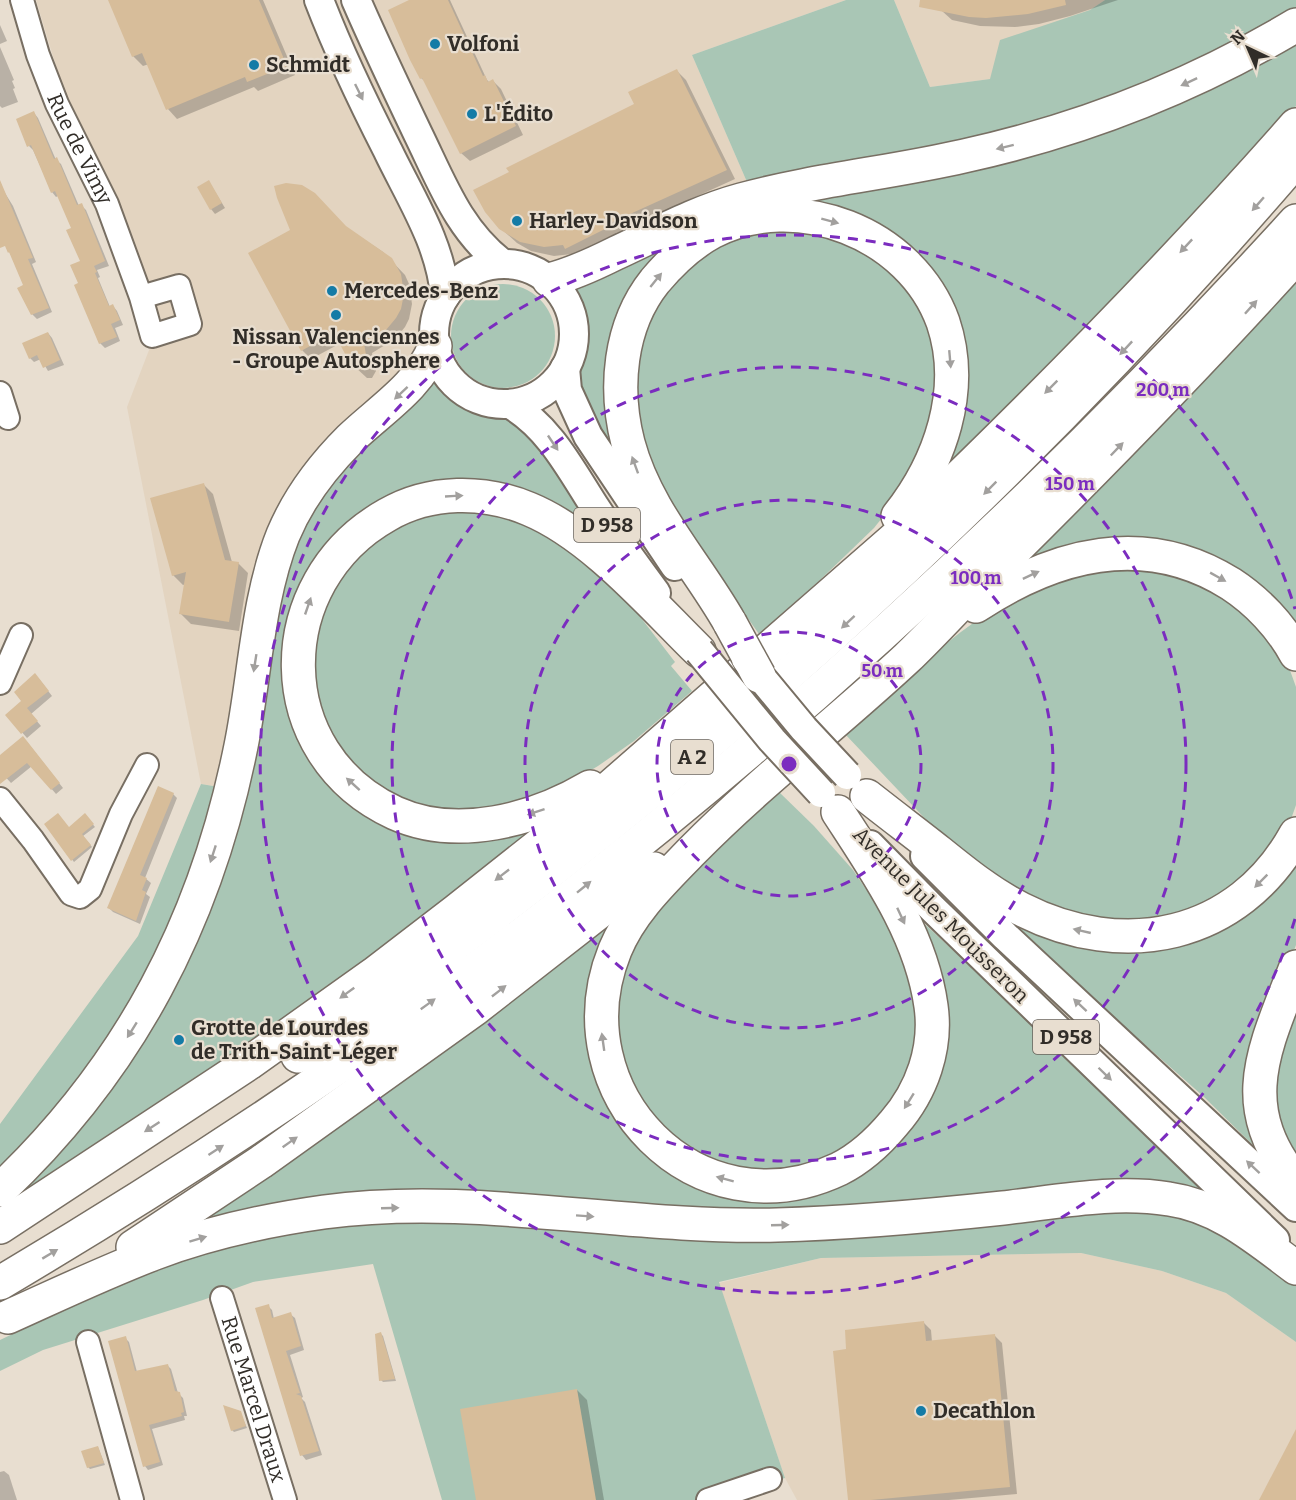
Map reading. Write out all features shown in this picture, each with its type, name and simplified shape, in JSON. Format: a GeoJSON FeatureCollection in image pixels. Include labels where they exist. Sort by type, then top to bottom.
{"type":"FeatureCollection","features":[{"type":"Feature","properties":{"kind":"highway"},"geometry":{"type":"LineString","coordinates":[[549,280],[580,270],[697,215],[736,201],[832,180],[961,157],[1087,123],[1190,82],[1296,25]]}},
{"type":"Feature","properties":{"kind":"highway"},"geometry":{"type":"LineString","coordinates":[[0,1227],[249,1063],[374,974],[558,831],[901,533],[1053,386],[1296,125]]}},
{"type":"Feature","properties":{"kind":"highway","name":"A 2"},"geometry":{"type":"LineString","coordinates":[[0,1248],[203,1120],[350,1021],[516,898],[707,745],[842,628],[977,501],[1130,344],[1296,160]]}},
{"type":"Feature","properties":{"kind":"highway"},"geometry":{"type":"LineString","coordinates":[[717,635],[639,475],[626,431],[621,379],[628,334],[651,286],[678,256],[699,240],[723,227],[747,219],[784,215],[810,217],[850,228],[872,238],[903,262],[923,285],[937,309],[946,334],[951,384],[944,427],[932,463],[906,507],[837,587]]}},
{"type":"Feature","properties":{"kind":"highway","name":"A 2"},"geometry":{"type":"LineString","coordinates":[[0,1283],[200,1160],[351,1059],[519,936],[709,785],[852,661],[1009,516],[1129,397],[1296,221]]}},
{"type":"Feature","properties":{"kind":"highway"},"geometry":{"type":"LineString","coordinates":[[830,803],[892,897],[918,958],[931,1006],[932,1038],[929,1055],[924,1073],[909,1103],[889,1129],[865,1152],[845,1166],[796,1183],[765,1186],[735,1182],[705,1173],[677,1158],[655,1140],[635,1119],[621,1097],[609,1070],[602,1041],[601,1014],[605,983],[625,930],[655,889],[728,815],[912,653],[1153,412],[1296,256]]}},
{"type":"Feature","properties":{"kind":"highway"},"geometry":{"type":"LineString","coordinates":[[0,1190],[55,1136],[109,1067],[144,1011],[188,922],[204,881],[230,799],[246,721],[269,579],[284,534],[317,476],[339,451],[418,376],[435,346]]}},
{"type":"Feature","properties":{"kind":"highway"},"geometry":{"type":"LineString","coordinates":[[660,743],[573,797],[519,818],[449,825],[420,821],[395,813],[362,792],[340,773],[323,749],[311,725],[300,689],[298,664],[301,628],[310,598],[333,560],[354,537],[377,520],[401,507],[428,499],[456,495],[484,496],[529,509],[584,542],[610,564],[717,635],[759,676]]}},
{"type":"Feature","properties":{"kind":"highway"},"geometry":{"type":"LineString","coordinates":[[912,653],[977,606],[1030,575],[1078,559],[1130,553],[1171,558],[1199,567],[1224,580],[1267,614],[1296,654]]}},
{"type":"Feature","properties":{"kind":"highway"},"geometry":{"type":"LineString","coordinates":[[857,786],[964,873],[1005,900],[1035,916],[1065,927],[1108,936],[1138,937],[1168,933],[1194,926],[1222,912],[1248,893],[1273,868],[1296,834]]}},
{"type":"Feature","properties":{"kind":"highway"},"geometry":{"type":"LineString","coordinates":[[4,1319],[159,1231],[318,1123],[484,1003],[650,872],[728,815]]}},
{"type":"Feature","properties":{"kind":"highway"},"geometry":{"type":"LineString","coordinates":[[1296,967],[1269,1038],[1262,1065],[1259,1092],[1261,1113],[1268,1137],[1282,1163],[1296,1182]]}},
{"type":"Feature","properties":{"kind":"highway"},"geometry":{"type":"LineString","coordinates":[[4,1319],[127,1264],[204,1237],[322,1213],[388,1208],[464,1208],[686,1223],[774,1225],[928,1215],[1095,1198],[1146,1196],[1180,1201],[1223,1217],[1296,1268]]}},
{"type":"Feature","properties":{"kind":"main road"},"geometry":{"type":"LineString","coordinates":[[319,0],[356,86],[436,253],[443,276],[445,296]]}},
{"type":"Feature","properties":{"kind":"main road"},"geometry":{"type":"LineString","coordinates":[[339,0],[362,55],[410,141],[458,215],[481,245],[503,264]]}},
{"type":"Feature","properties":{"kind":"main road"},"geometry":{"type":"LineString","coordinates":[[356,0],[383,62],[458,215]]}},
{"type":"Feature","properties":{"kind":"main road"},"geometry":{"type":"LineString","coordinates":[[503,264],[528,268],[549,280],[562,294],[572,318],[573,344],[565,368],[542,393],[510,404],[484,401],[461,390],[444,371],[435,346],[435,320],[445,296],[457,282],[473,271],[503,264]]}},
{"type":"Feature","properties":{"kind":"main road","name":"D 958"},"geometry":{"type":"LineString","coordinates":[[565,368],[565,380],[571,401],[592,443],[717,635],[772,740],[830,803]]}},
{"type":"Feature","properties":{"kind":"main road","name":"D 958"},"geometry":{"type":"LineString","coordinates":[[510,404],[530,417],[545,432],[601,516],[717,635]]}},
{"type":"Feature","properties":{"kind":"main road","name":"D 958"},"geometry":{"type":"LineString","coordinates":[[759,676],[857,786]]}},
{"type":"Feature","properties":{"kind":"main road","name":"Avenue Jules Mousseron"},"geometry":{"type":"LineString","coordinates":[[857,786],[1005,936],[1296,1207]]}},
{"type":"Feature","properties":{"kind":"main road","name":"Avenue Jules Mousseron"},"geometry":{"type":"LineString","coordinates":[[830,803],[933,909],[1296,1261]]}},
{"type":"Feature","properties":{"kind":"street","name":"Rue de Vimy"},"geometry":{"type":"LineString","coordinates":[[22,0],[34,44],[50,85],[66,124],[107,204],[141,297]]}},
{"type":"Feature","properties":{"kind":"street"},"geometry":{"type":"LineString","coordinates":[[0,393],[8,418]]}},
{"type":"Feature","properties":{"kind":"street"},"geometry":{"type":"LineString","coordinates":[[0,683],[21,635]]}},
{"type":"Feature","properties":{"kind":"street"},"geometry":{"type":"LineString","coordinates":[[0,799],[33,840],[68,891],[80,897],[90,889],[121,814],[147,765]]}},
{"type":"Feature","properties":{"kind":"street","name":"Rue Marcel Draux"},"geometry":{"type":"LineString","coordinates":[[222,1298],[285,1500]]}},
{"type":"Feature","properties":{"kind":"street"},"geometry":{"type":"LineString","coordinates":[[88,1342],[132,1500]]}},
{"type":"Feature","properties":{"kind":"street"},"geometry":{"type":"LineString","coordinates":[[708,1500],[770,1479]]}},
{"type":"Feature","properties":{"kind":"shaded area"},"geometry":{"type":"Polygon","coordinates":[[[36,0],[846,0],[692,55],[747,182],[560,263],[512,253],[486,258],[448,277],[433,295],[424,316],[423,339],[394,382],[303,466],[273,517],[261,551],[219,787],[201,784],[127,407],[161,319],[64,93],[36,0]]]}},
{"type":"Feature","properties":{"kind":"shaded area"},"geometry":{"type":"Polygon","coordinates":[[[894,0],[1105,0],[990,79],[930,87],[894,0]]]}},
{"type":"Feature","properties":{"kind":"shaded area"},"geometry":{"type":"Polygon","coordinates":[[[1081,1253],[1162,1271],[1226,1293],[1296,1342],[1296,1500],[797,1500],[785,1478],[719,1283],[821,1258],[1081,1253]]]}},
{"type":"Feature","properties":{"kind":"green space"},"geometry":{"type":"Polygon","coordinates":[[[846,0],[894,0],[930,87],[990,79],[1000,40],[1090,10],[1105,0],[1296,0],[1296,11],[1130,95],[1003,134],[747,182],[692,55],[846,0]]]}},
{"type":"Feature","properties":{"kind":"green space"},"geometry":{"type":"Polygon","coordinates":[[[1296,33],[1296,106],[1197,215],[946,478],[939,292],[785,197],[917,173],[1296,33]]]}},
{"type":"Feature","properties":{"kind":"green space"},"geometry":{"type":"Polygon","coordinates":[[[777,227],[836,236],[880,259],[925,313],[938,362],[940,397],[925,448],[901,494],[874,528],[759,634],[663,499],[635,420],[635,369],[645,327],[663,296],[685,270],[707,252],[741,236],[777,227]]]}},
{"type":"Feature","properties":{"kind":"green space"},"geometry":{"type":"Polygon","coordinates":[[[688,229],[635,296],[616,460],[577,385],[585,330],[581,312],[569,287],[688,229]]]}},
{"type":"Feature","properties":{"kind":"green space"},"geometry":{"type":"Polygon","coordinates":[[[1296,275],[1296,642],[1191,554],[1015,573],[1296,275]]]}},
{"type":"Feature","properties":{"kind":"green space"},"geometry":{"type":"Polygon","coordinates":[[[503,284],[523,288],[540,299],[551,316],[555,336],[551,356],[540,373],[523,384],[503,388],[483,384],[466,373],[455,356],[451,336],[455,316],[466,299],[483,288],[503,284]]]}},
{"type":"Feature","properties":{"kind":"green space"},"geometry":{"type":"Polygon","coordinates":[[[433,377],[463,405],[484,414],[515,422],[528,430],[558,471],[605,550],[505,492],[343,532],[292,688],[386,815],[561,813],[389,950],[10,1209],[17,1185],[158,1011],[259,700],[295,536],[317,494],[433,377]]]}},
{"type":"Feature","properties":{"kind":"green space"},"geometry":{"type":"Polygon","coordinates":[[[451,508],[499,512],[538,528],[587,561],[621,592],[675,662],[671,666],[692,691],[634,741],[598,766],[552,793],[521,805],[446,813],[407,803],[370,783],[333,744],[309,669],[317,615],[343,567],[391,527],[451,508]]]}},
{"type":"Feature","properties":{"kind":"green space"},"geometry":{"type":"Polygon","coordinates":[[[1110,567],[1185,576],[1220,590],[1255,619],[1287,662],[1296,687],[1296,805],[1290,822],[1247,877],[1186,915],[1145,922],[1089,921],[1030,900],[950,845],[845,734],[945,644],[1000,605],[1030,589],[1060,577],[1110,567]]]}},
{"type":"Feature","properties":{"kind":"green space"},"geometry":{"type":"Polygon","coordinates":[[[201,784],[219,787],[179,915],[101,1059],[0,1172],[0,1124],[138,936],[201,784]]]}},
{"type":"Feature","properties":{"kind":"green space"},"geometry":{"type":"Polygon","coordinates":[[[778,791],[814,826],[853,870],[886,919],[912,978],[920,1036],[911,1077],[893,1105],[853,1146],[782,1173],[752,1172],[687,1152],[646,1117],[614,1033],[620,991],[631,952],[654,908],[778,791]]]}},
{"type":"Feature","properties":{"kind":"green space"},"geometry":{"type":"Polygon","coordinates":[[[1296,846],[1296,945],[1265,1026],[1262,1154],[1203,1096],[1100,1005],[996,906],[1151,944],[1296,846]]]}},
{"type":"Feature","properties":{"kind":"green space"},"geometry":{"type":"Polygon","coordinates":[[[620,910],[592,986],[655,1154],[797,1193],[922,1101],[914,914],[1225,1203],[913,1209],[580,1209],[184,1228],[620,910]]]}},
{"type":"Feature","properties":{"kind":"green space"},"geometry":{"type":"Polygon","coordinates":[[[1296,991],[1296,1161],[1282,1133],[1270,1080],[1296,991]]]}},
{"type":"Feature","properties":{"kind":"green space"},"geometry":{"type":"Polygon","coordinates":[[[1135,1206],[1231,1232],[1296,1283],[1296,1342],[1226,1293],[1162,1271],[1081,1253],[821,1258],[719,1282],[785,1478],[708,1500],[442,1500],[373,1264],[253,1282],[43,1350],[0,1371],[0,1340],[132,1277],[219,1247],[319,1229],[418,1221],[1135,1206]]]}},
{"type":"Feature","properties":{"kind":"building"},"geometry":{"type":"Polygon","coordinates":[[[108,0],[259,0],[287,66],[247,82],[245,77],[166,110],[142,53],[132,57],[108,0]]]}},
{"type":"Feature","properties":{"kind":"building"},"geometry":{"type":"Polygon","coordinates":[[[409,0],[448,0],[483,76],[485,75],[488,82],[493,79],[516,126],[460,154],[422,78],[420,79],[410,60],[388,10],[409,0]]]}},
{"type":"Feature","properties":{"kind":"building"},"geometry":{"type":"Polygon","coordinates":[[[920,0],[1065,0],[1066,5],[1028,14],[986,18],[919,7],[920,0]]]}},
{"type":"Feature","properties":{"kind":"building"},"geometry":{"type":"Polygon","coordinates":[[[677,69],[727,170],[608,224],[609,227],[565,249],[563,245],[544,247],[520,242],[499,229],[485,212],[473,190],[509,172],[506,168],[634,104],[628,92],[677,69]]]}},
{"type":"Feature","properties":{"kind":"building"},"geometry":{"type":"Polygon","coordinates":[[[34,111],[77,205],[82,203],[105,261],[94,266],[97,272],[95,273],[109,306],[113,304],[120,320],[111,324],[117,337],[99,344],[74,285],[78,283],[70,265],[80,261],[66,230],[71,228],[55,191],[51,193],[31,145],[27,147],[16,119],[34,111]]]}},
{"type":"Feature","properties":{"kind":"building"},"geometry":{"type":"Polygon","coordinates":[[[0,180],[33,258],[28,259],[49,308],[31,315],[17,288],[23,285],[9,252],[5,246],[0,248],[0,180]]]}},
{"type":"Feature","properties":{"kind":"building"},"geometry":{"type":"Polygon","coordinates":[[[209,180],[222,203],[210,210],[197,187],[209,180]]]}},
{"type":"Feature","properties":{"kind":"building","name":"Mercedes-Benz"},"geometry":{"type":"Polygon","coordinates":[[[286,183],[302,185],[315,193],[346,226],[392,258],[401,274],[404,294],[401,309],[386,330],[364,343],[367,361],[363,369],[357,370],[352,367],[334,333],[301,351],[248,253],[290,230],[274,186],[286,183]]]}},
{"type":"Feature","properties":{"kind":"building"},"geometry":{"type":"Polygon","coordinates":[[[48,332],[60,360],[43,368],[37,355],[29,359],[22,343],[48,332]]]}},
{"type":"Feature","properties":{"kind":"building"},"geometry":{"type":"Polygon","coordinates":[[[204,483],[225,560],[239,562],[229,622],[179,614],[186,572],[172,576],[150,498],[204,483]]]}},
{"type":"Feature","properties":{"kind":"building"},"geometry":{"type":"Polygon","coordinates":[[[35,673],[49,691],[27,708],[38,721],[21,734],[5,715],[21,701],[14,692],[35,673]]]}},
{"type":"Feature","properties":{"kind":"building"},"geometry":{"type":"Polygon","coordinates":[[[23,736],[60,783],[51,790],[27,763],[0,784],[0,755],[23,736]]]}},
{"type":"Feature","properties":{"kind":"building"},"geometry":{"type":"Polygon","coordinates":[[[158,786],[174,793],[140,875],[147,878],[142,890],[146,892],[136,921],[107,908],[158,786]]]}},
{"type":"Feature","properties":{"kind":"building"},"geometry":{"type":"Polygon","coordinates":[[[58,813],[69,827],[85,813],[94,824],[82,834],[91,845],[71,861],[44,824],[58,813]]]}},
{"type":"Feature","properties":{"kind":"building"},"geometry":{"type":"Polygon","coordinates":[[[269,1304],[272,1318],[291,1312],[301,1346],[286,1351],[300,1393],[296,1394],[301,1396],[319,1451],[300,1456],[255,1308],[269,1304]]]}},
{"type":"Feature","properties":{"kind":"building","name":"Decathlon"},"geometry":{"type":"Polygon","coordinates":[[[924,1321],[926,1341],[995,1334],[1010,1487],[871,1500],[848,1500],[833,1351],[846,1349],[845,1330],[924,1321]]]}},
{"type":"Feature","properties":{"kind":"building"},"geometry":{"type":"Polygon","coordinates":[[[381,1332],[395,1379],[379,1381],[375,1334],[381,1332]]]}},
{"type":"Feature","properties":{"kind":"building"},"geometry":{"type":"Polygon","coordinates":[[[126,1336],[135,1371],[168,1364],[175,1391],[180,1392],[184,1412],[181,1413],[182,1416],[149,1425],[160,1462],[143,1467],[108,1341],[126,1336]]]}},
{"type":"Feature","properties":{"kind":"building"},"geometry":{"type":"Polygon","coordinates":[[[577,1389],[596,1500],[476,1500],[460,1409],[577,1389]]]}},
{"type":"Feature","properties":{"kind":"building"},"geometry":{"type":"Polygon","coordinates":[[[223,1405],[241,1411],[246,1426],[231,1431],[223,1405]]]}},
{"type":"Feature","properties":{"kind":"building"},"geometry":{"type":"Polygon","coordinates":[[[1296,1429],[1296,1500],[1259,1500],[1296,1429]]]}},
{"type":"Feature","properties":{"kind":"building"},"geometry":{"type":"Polygon","coordinates":[[[98,1446],[104,1463],[87,1468],[81,1451],[98,1446]]]}},
{"type":"Feature","properties":{"kind":"place","name":"Volfoni"},"geometry":{"type":"Point","coordinates":[435,44]}},
{"type":"Feature","properties":{"kind":"place","name":"Schmidt"},"geometry":{"type":"Point","coordinates":[254,65]}},
{"type":"Feature","properties":{"kind":"place","name":"L'Édito"},"geometry":{"type":"Point","coordinates":[472,114]}},
{"type":"Feature","properties":{"kind":"place","name":"Harley-Davidson"},"geometry":{"type":"Point","coordinates":[517,221]}},
{"type":"Feature","properties":{"kind":"place","name":"Mercedes-Benz"},"geometry":{"type":"Point","coordinates":[332,291]}},
{"type":"Feature","properties":{"kind":"place","name":"Nissan Valenciennes - Groupe Autosphere"},"geometry":{"type":"Point","coordinates":[336,315]}},
{"type":"Feature","properties":{"kind":"place","name":"Grotte de Lourdes de Trith-Saint-Léger"},"geometry":{"type":"Point","coordinates":[179,1040]}},
{"type":"Feature","properties":{"kind":"place","name":"Decathlon"},"geometry":{"type":"Point","coordinates":[921,1411]}}]}
